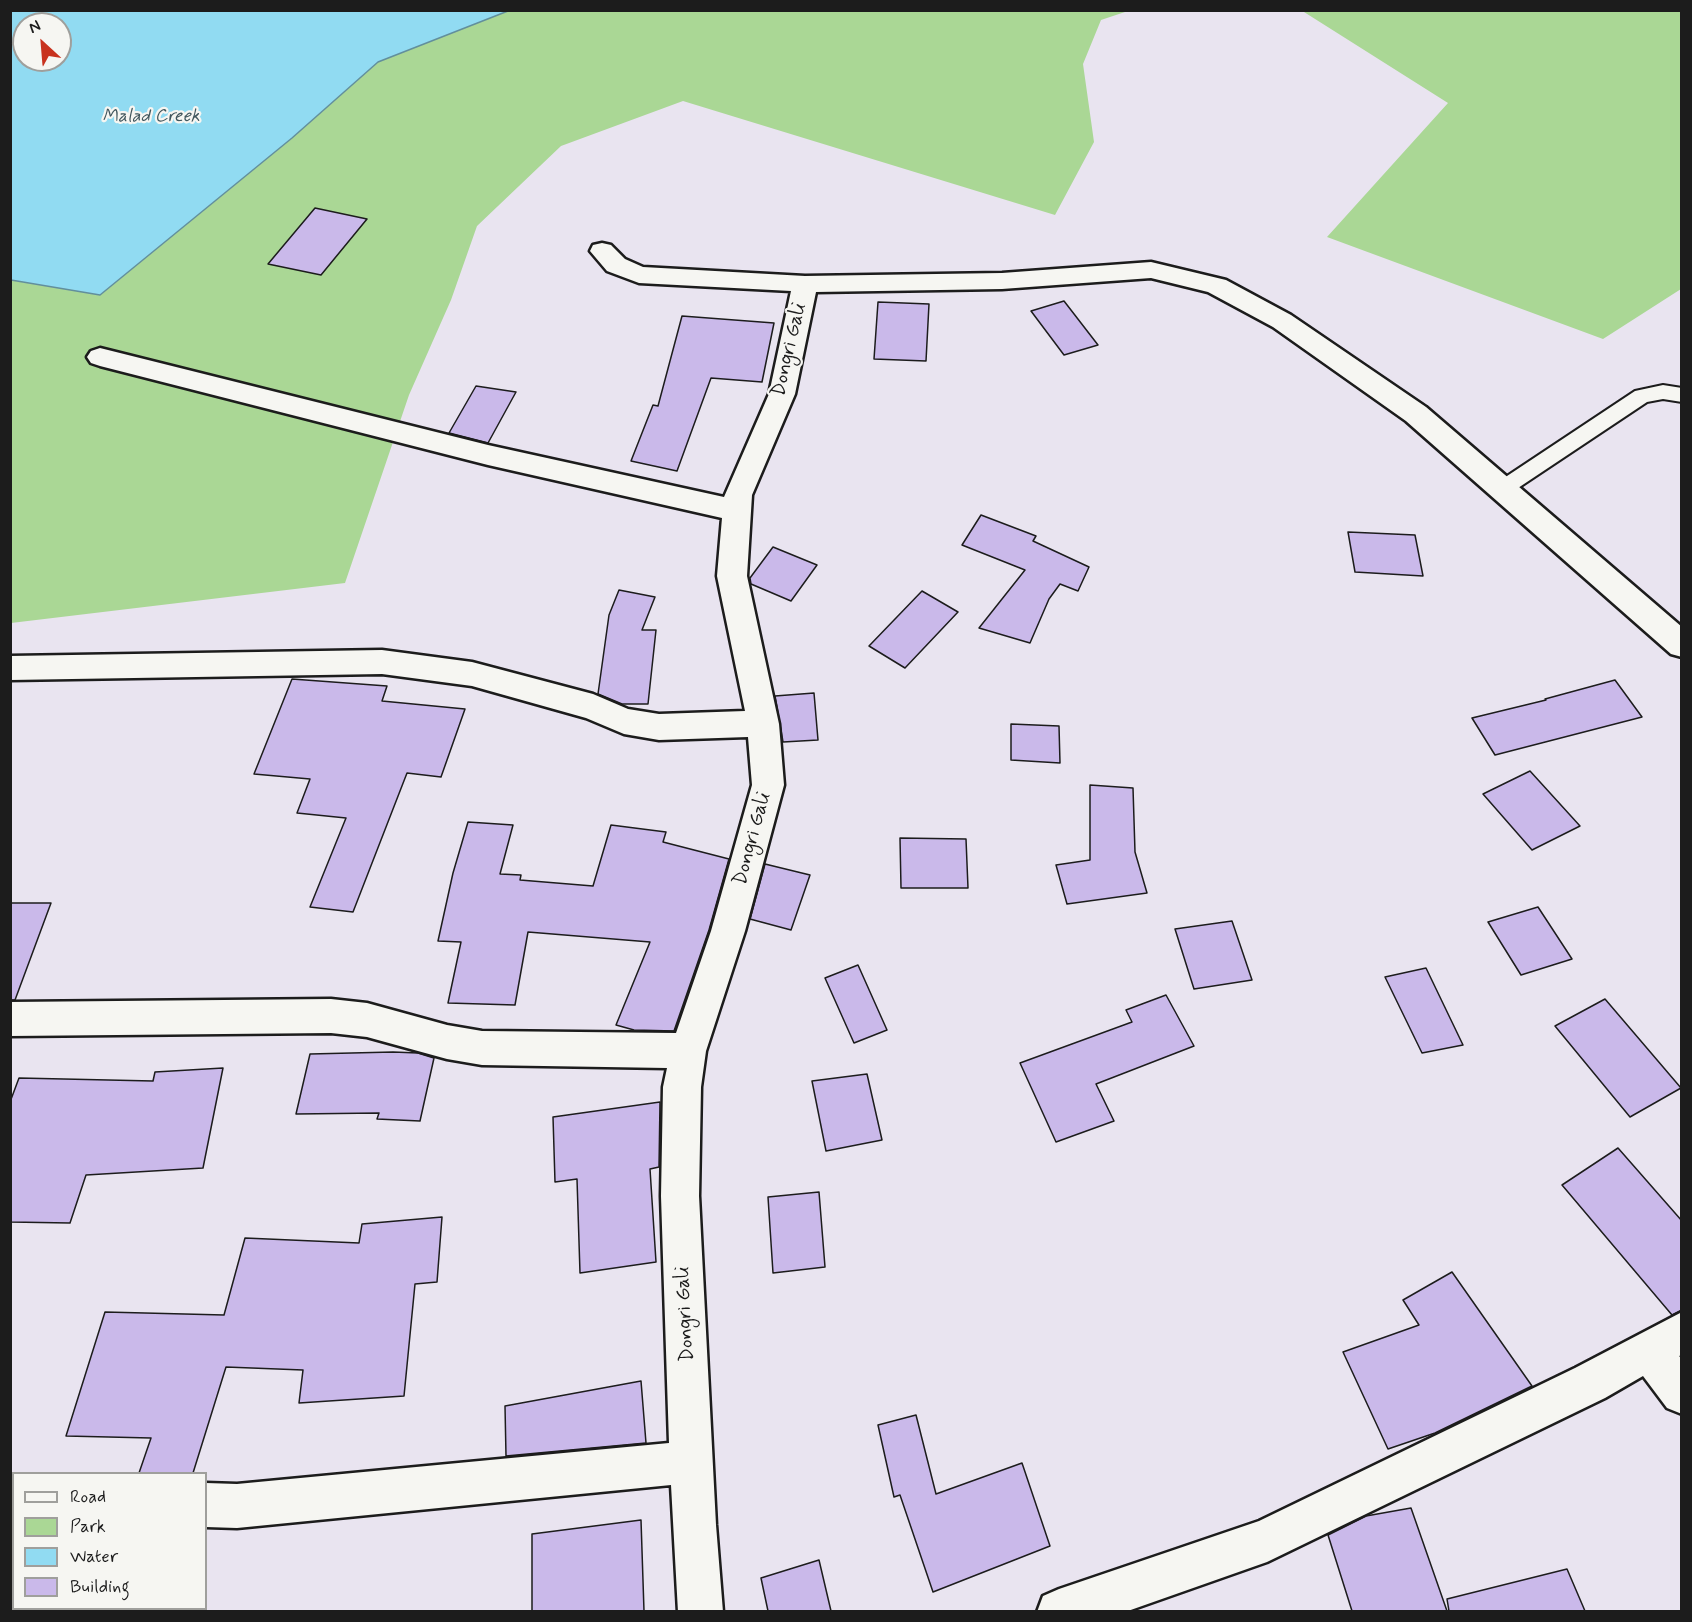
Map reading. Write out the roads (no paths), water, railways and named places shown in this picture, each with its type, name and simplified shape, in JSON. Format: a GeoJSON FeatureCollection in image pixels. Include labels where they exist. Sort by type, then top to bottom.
{"type":"FeatureCollection","features":[{"type":"Feature","properties":{"kind":"street","name":"Dongri Gali"},"geometry":{"type":"LineString","coordinates":[[602,251],[616,266],[639,275],[805,284],[782,394],[738,495],[736,511],[732,576],[763,724],[768,785],[728,931],[688,1051],[682,1087],[680,1196],[694,1525],[700,1611]]}},
{"type":"Feature","properties":{"kind":"street"},"geometry":{"type":"LineString","coordinates":[[805,284],[1002,281],[1151,270],[1188,277],[1217,286],[1282,321],[1416,414],[1682,645]]}},
{"type":"Feature","properties":{"kind":"street"},"geometry":{"type":"LineString","coordinates":[[100,357],[488,455],[736,511]]}},
{"type":"Feature","properties":{"kind":"street"},"geometry":{"type":"LineString","coordinates":[[10,668],[382,662],[472,674],[593,706],[624,721],[659,728],[763,724]]}},
{"type":"Feature","properties":{"kind":"street"},"geometry":{"type":"LineString","coordinates":[[10,1019],[331,1016],[368,1020],[447,1042],[482,1048],[688,1051]]}},
{"type":"Feature","properties":{"kind":"street"},"geometry":{"type":"LineString","coordinates":[[1059,1611],[1267,1540],[1590,1383],[1665,1341],[1682,1394]]}},
{"type":"Feature","properties":{"kind":"street"},"geometry":{"type":"LineString","coordinates":[[207,1505],[237,1506],[692,1462]]}},
{"type":"Feature","properties":{"kind":"lane"},"geometry":{"type":"LineString","coordinates":[[1502,489],[1642,396],[1663,392],[1682,395]]}},
{"type":"Feature","properties":{"kind":"water","name":"Malad Creek"},"geometry":{"type":"Polygon","coordinates":[[[11,10],[508,11],[378,62],[292,138],[100,295],[11,280],[11,10]]]}}]}
